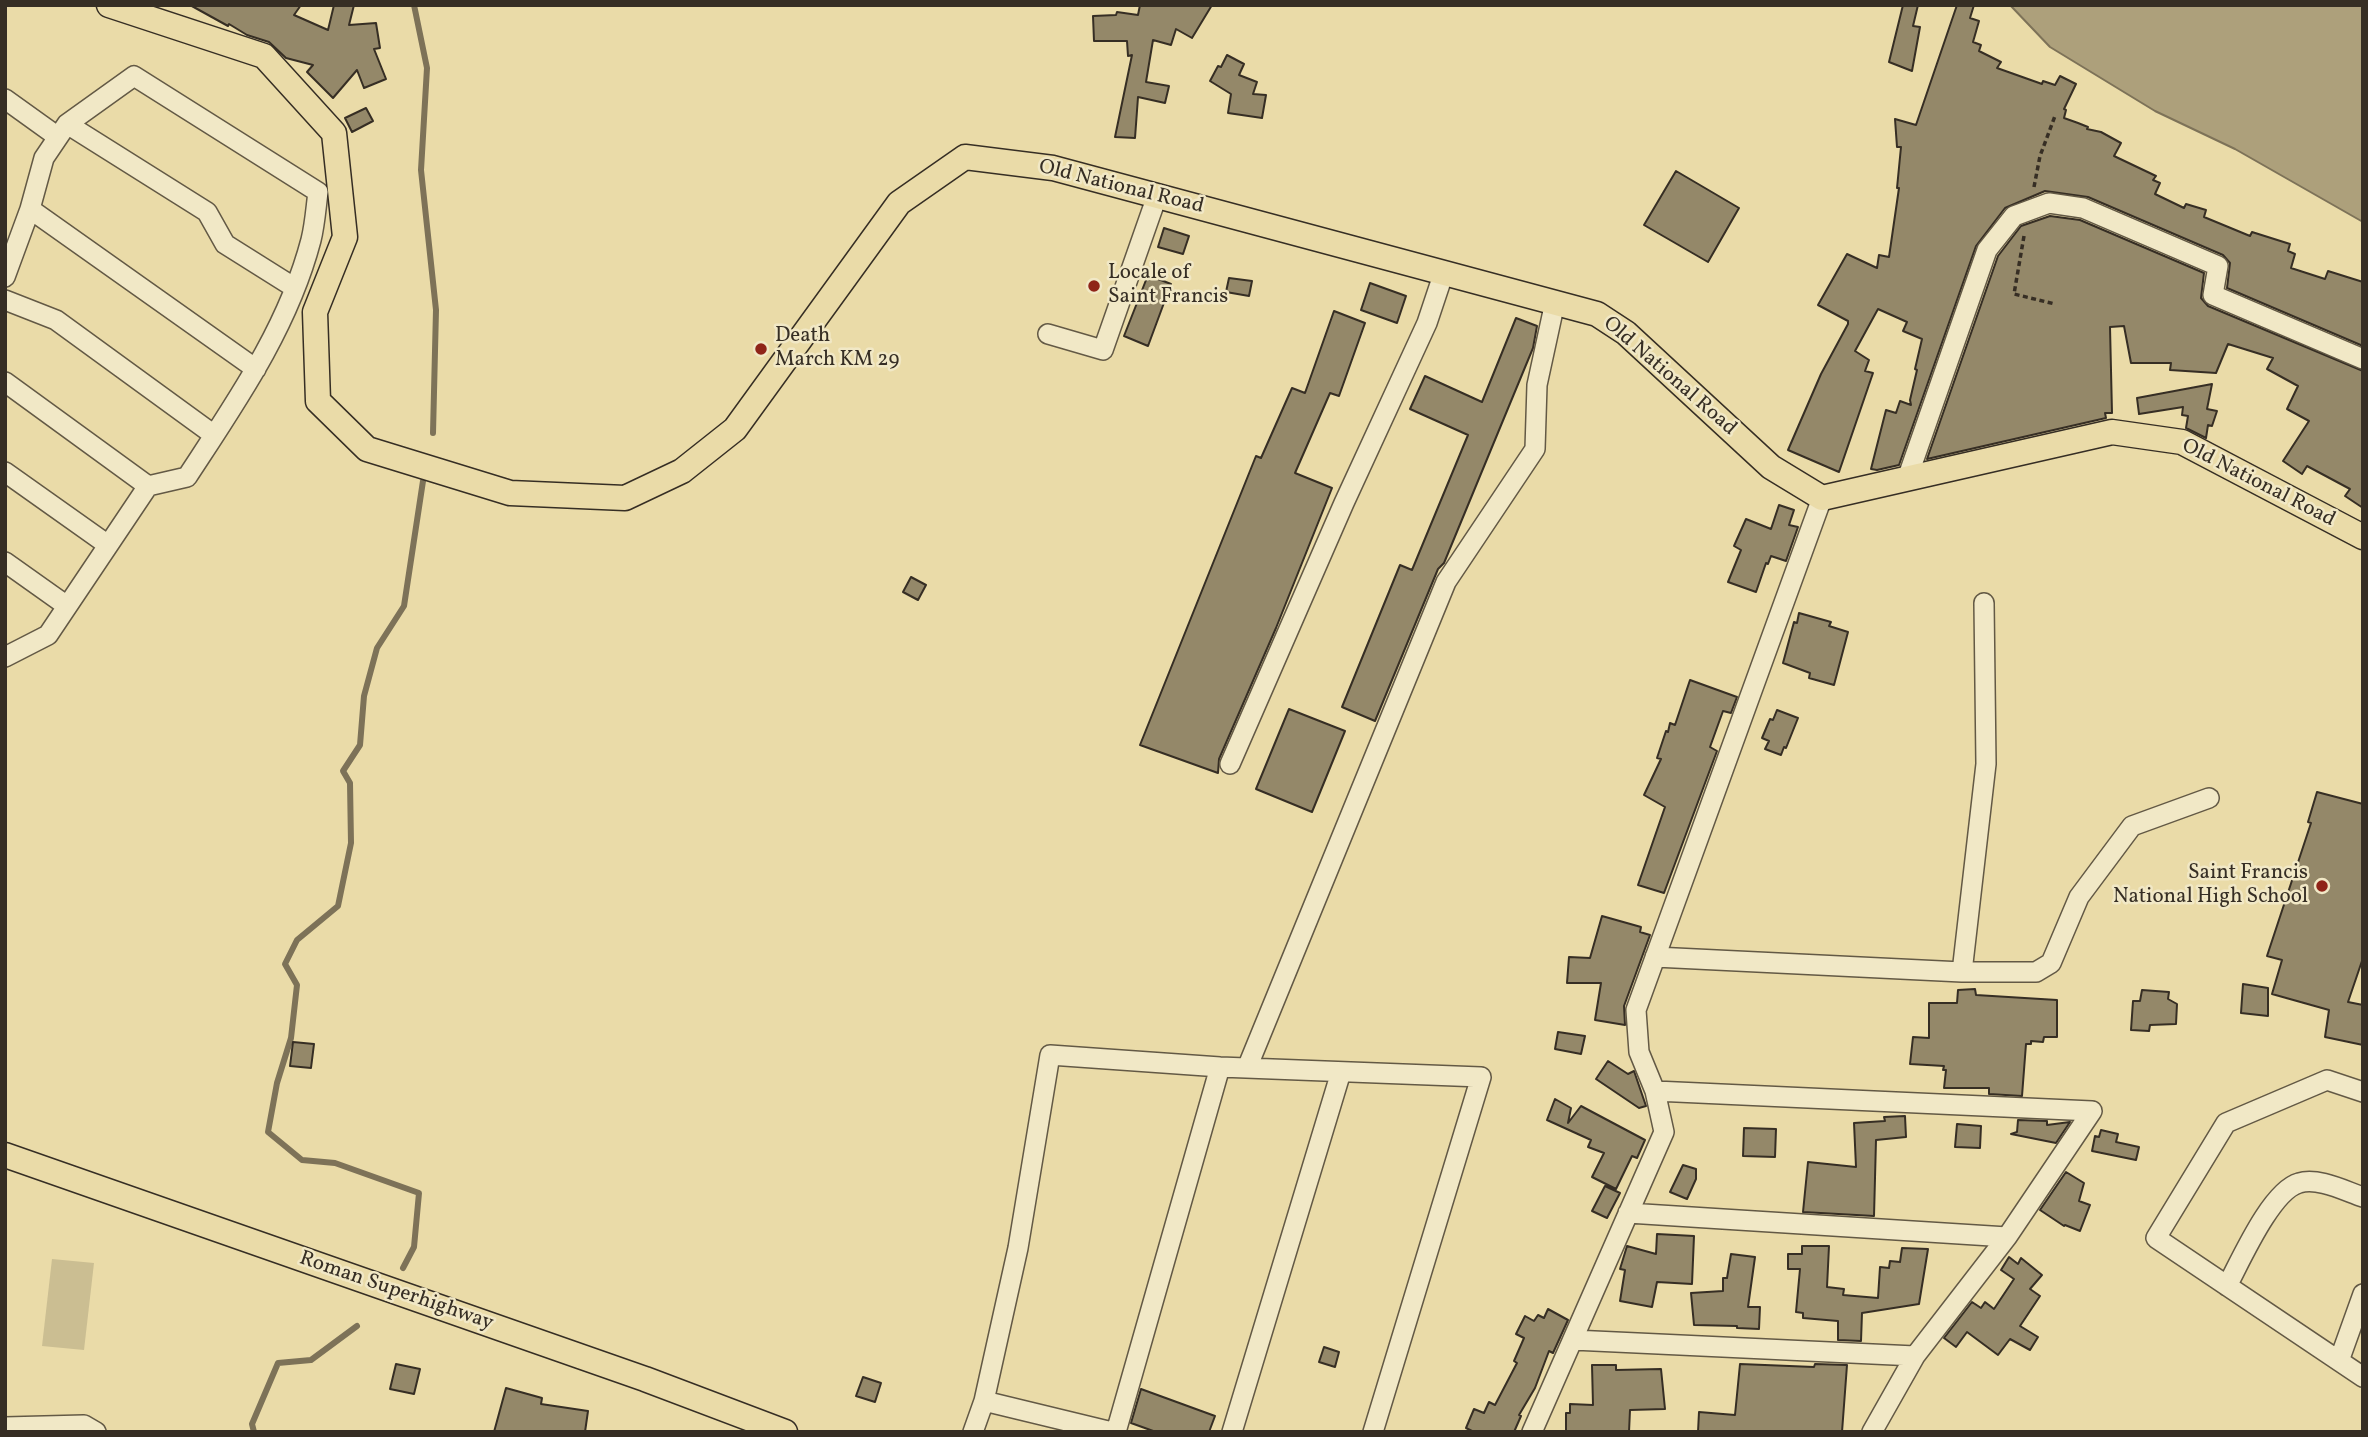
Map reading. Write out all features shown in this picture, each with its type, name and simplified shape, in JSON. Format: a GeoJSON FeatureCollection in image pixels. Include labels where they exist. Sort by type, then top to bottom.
{"type":"FeatureCollection","features":[{"type":"Feature","properties":{"kind":"main road","name":"Old National Road"},"geometry":{"type":"LineString","coordinates":[[118,6],[264,56],[334,133],[345,237],[314,312],[318,401],[367,449],[510,493],[625,498],[682,471],[735,429],[899,203],[965,157],[1054,168],[1597,314],[1612,323],[1771,467],[1822,498],[2112,432],[2182,442],[2363,537]]}},
{"type":"Feature","properties":{"kind":"main road","name":"Roman Superhighway"},"geometry":{"type":"LineString","coordinates":[[5,1155],[645,1379],[785,1432]]}},
{"type":"Feature","properties":{"kind":"street"},"geometry":{"type":"LineString","coordinates":[[5,277],[30,209],[44,158],[62,130],[134,76],[318,192],[312,238],[295,288],[270,346],[187,477],[148,486],[48,635],[5,657]]}},
{"type":"Feature","properties":{"kind":"street"},"geometry":{"type":"LineString","coordinates":[[5,99],[207,212],[226,244],[295,288]]}},
{"type":"Feature","properties":{"kind":"street"},"geometry":{"type":"LineString","coordinates":[[1048,334],[1103,350],[1157,195]]}},
{"type":"Feature","properties":{"kind":"street"},"geometry":{"type":"LineString","coordinates":[[1907,479],[1987,250],[2014,216],[2049,203],[2083,208],[2218,266],[2213,295],[2363,359]]}},
{"type":"Feature","properties":{"kind":"street"},"geometry":{"type":"LineString","coordinates":[[30,209],[256,369]]}},
{"type":"Feature","properties":{"kind":"street"},"geometry":{"type":"LineString","coordinates":[[1230,764],[1344,503],[1427,323],[1444,272]]}},
{"type":"Feature","properties":{"kind":"street"},"geometry":{"type":"LineString","coordinates":[[5,300],[56,320],[214,435]]}},
{"type":"Feature","properties":{"kind":"street"},"geometry":{"type":"LineString","coordinates":[[1247,1068],[1446,582],[1535,449],[1537,385],[1555,302]]}},
{"type":"Feature","properties":{"kind":"street"},"geometry":{"type":"LineString","coordinates":[[5,382],[148,486]]}},
{"type":"Feature","properties":{"kind":"street"},"geometry":{"type":"LineString","coordinates":[[5,472],[108,545]]}},
{"type":"Feature","properties":{"kind":"street"},"geometry":{"type":"LineString","coordinates":[[1532,1432],[1664,1132],[1655,1091],[1639,1052],[1636,1010],[1822,498]]}},
{"type":"Feature","properties":{"kind":"street"},"geometry":{"type":"LineString","coordinates":[[5,562],[67,606]]}},
{"type":"Feature","properties":{"kind":"street"},"geometry":{"type":"LineString","coordinates":[[1962,972],[1986,764],[1984,603]]}},
{"type":"Feature","properties":{"kind":"street"},"geometry":{"type":"LineString","coordinates":[[1655,957],[1962,972],[2036,972],[2052,963],[2079,897],[2132,826],[2209,798]]}},
{"type":"Feature","properties":{"kind":"street"},"geometry":{"type":"LineString","coordinates":[[973,1432],[984,1401],[1018,1248],[1050,1055],[1220,1067],[1481,1077],[1373,1432]]}},
{"type":"Feature","properties":{"kind":"street"},"geometry":{"type":"LineString","coordinates":[[984,1401],[1114,1432],[1220,1067]]}},
{"type":"Feature","properties":{"kind":"street"},"geometry":{"type":"LineString","coordinates":[[1232,1432],[1341,1072]]}},
{"type":"Feature","properties":{"kind":"street"},"geometry":{"type":"LineString","coordinates":[[2363,1092],[2327,1080],[2226,1123],[2156,1238],[2363,1377]]}},
{"type":"Feature","properties":{"kind":"street"},"geometry":{"type":"LineString","coordinates":[[1655,1091],[2092,1111],[2007,1237],[1915,1356],[1872,1432]]}},
{"type":"Feature","properties":{"kind":"street"},"geometry":{"type":"LineString","coordinates":[[2227,1286],[2274,1201],[2298,1183],[2320,1182],[2363,1197]]}},
{"type":"Feature","properties":{"kind":"street"},"geometry":{"type":"LineString","coordinates":[[1628,1213],[2007,1237]]}},
{"type":"Feature","properties":{"kind":"street"},"geometry":{"type":"LineString","coordinates":[[2339,1361],[2363,1294]]}},
{"type":"Feature","properties":{"kind":"street"},"geometry":{"type":"LineString","coordinates":[[1573,1340],[1915,1356]]}},
{"type":"Feature","properties":{"kind":"street"},"geometry":{"type":"LineString","coordinates":[[5,1427],[34,1429],[84,1425],[96,1432]]}},
{"type":"Feature","properties":{"kind":"shaded area"},"geometry":{"type":"Polygon","coordinates":[[[2010,5],[2363,5],[2363,222],[2235,149],[2155,111],[2050,47],[2010,5]]]}},
{"type":"Feature","properties":{"kind":"shaded area"},"geometry":{"type":"Polygon","coordinates":[[[52,1259],[94,1263],[84,1350],[42,1346],[52,1259]]]}},
{"type":"Feature","properties":{"kind":"building"},"geometry":{"type":"Polygon","coordinates":[[[190,5],[301,5],[294,15],[328,30],[334,5],[354,5],[349,25],[376,23],[380,48],[374,49],[386,79],[364,88],[357,70],[333,98],[307,72],[313,65],[286,58],[269,42],[247,35],[190,5]]]}},
{"type":"Feature","properties":{"kind":"building"},"geometry":{"type":"Polygon","coordinates":[[[1140,5],[1212,5],[1192,38],[1176,29],[1171,45],[1153,40],[1146,82],[1169,86],[1165,103],[1138,97],[1135,138],[1115,137],[1132,55],[1128,56],[1127,41],[1094,41],[1093,16],[1116,15],[1117,12],[1138,15],[1140,5]]]}},
{"type":"Feature","properties":{"kind":"building"},"geometry":{"type":"Polygon","coordinates":[[[1903,5],[1918,5],[1913,26],[1920,27],[1912,71],[1889,62],[1903,5]]]}},
{"type":"Feature","properties":{"kind":"building"},"geometry":{"type":"Polygon","coordinates":[[[1957,5],[1974,5],[1970,18],[1979,21],[1973,42],[1981,45],[1979,51],[2001,62],[1997,68],[2042,84],[2043,81],[2055,85],[2060,76],[2076,84],[2064,109],[2064,118],[2121,143],[2114,156],[2156,176],[2153,180],[2160,183],[2155,194],[2184,208],[2186,204],[2206,210],[2204,217],[2250,236],[2252,232],[2290,244],[2288,251],[2295,254],[2291,268],[2325,279],[2328,271],[2363,282],[2363,346],[2227,288],[2230,263],[2223,255],[2088,197],[2045,191],[2005,208],[1976,246],[1899,465],[1871,469],[1886,410],[1896,413],[1900,401],[1911,405],[1922,339],[1903,331],[1907,322],[1878,309],[1855,351],[1869,360],[1865,371],[1873,373],[1839,472],[1788,450],[1821,374],[1848,324],[1848,321],[1818,305],[1847,254],[1877,268],[1879,255],[1889,257],[1899,188],[1901,147],[1897,147],[1895,119],[1916,125],[1957,5]]]}},
{"type":"Feature","properties":{"kind":"building"},"geometry":{"type":"Polygon","coordinates":[[[1227,55],[1244,64],[1239,75],[1257,82],[1253,94],[1266,95],[1262,118],[1228,113],[1231,94],[1210,81],[1227,55]]]}},
{"type":"Feature","properties":{"kind":"building"},"geometry":{"type":"Polygon","coordinates":[[[366,108],[373,121],[352,132],[345,118],[366,108]]]}},
{"type":"Feature","properties":{"kind":"building"},"geometry":{"type":"Polygon","coordinates":[[[1676,171],[1739,208],[1708,262],[1644,225],[1676,171]]]}},
{"type":"Feature","properties":{"kind":"building"},"geometry":{"type":"Polygon","coordinates":[[[2050,216],[2080,220],[2204,273],[2201,298],[2208,306],[2363,371],[2363,508],[2345,496],[2350,489],[2307,466],[2302,474],[2283,461],[2309,421],[2287,409],[2298,386],[2267,369],[2273,358],[2228,344],[2216,373],[2170,370],[2171,363],[2131,363],[2124,326],[2110,327],[2112,413],[2105,413],[2106,418],[1927,459],[1998,256],[2021,226],[2050,216]]]}},
{"type":"Feature","properties":{"kind":"building"},"geometry":{"type":"Polygon","coordinates":[[[1164,228],[1189,236],[1183,254],[1158,247],[1164,228]]]}},
{"type":"Feature","properties":{"kind":"building"},"geometry":{"type":"Polygon","coordinates":[[[1148,275],[1171,284],[1148,346],[1124,336],[1148,275]]]}},
{"type":"Feature","properties":{"kind":"building"},"geometry":{"type":"Polygon","coordinates":[[[1229,278],[1252,281],[1249,296],[1226,292],[1229,278]]]}},
{"type":"Feature","properties":{"kind":"building"},"geometry":{"type":"Polygon","coordinates":[[[1370,283],[1406,296],[1397,323],[1361,310],[1370,283]]]}},
{"type":"Feature","properties":{"kind":"building"},"geometry":{"type":"Polygon","coordinates":[[[1334,311],[1365,323],[1339,396],[1330,393],[1295,473],[1332,488],[1276,628],[1219,759],[1218,773],[1140,745],[1256,456],[1261,458],[1292,388],[1305,393],[1334,311]]]}},
{"type":"Feature","properties":{"kind":"building"},"geometry":{"type":"Polygon","coordinates":[[[1516,318],[1537,326],[1533,348],[1375,721],[1342,707],[1400,565],[1412,570],[1468,435],[1410,409],[1425,376],[1482,402],[1516,318]]]}},
{"type":"Feature","properties":{"kind":"building"},"geometry":{"type":"Polygon","coordinates":[[[2212,384],[2207,409],[2217,411],[2212,426],[2208,425],[2206,438],[2186,428],[2188,416],[2182,415],[2183,407],[2139,414],[2137,398],[2212,384]]]}},
{"type":"Feature","properties":{"kind":"building"},"geometry":{"type":"Polygon","coordinates":[[[1779,505],[1794,510],[1789,525],[1798,527],[1786,561],[1771,556],[1756,592],[1728,582],[1741,550],[1734,546],[1746,519],[1771,529],[1779,505]]]}},
{"type":"Feature","properties":{"kind":"building"},"geometry":{"type":"Polygon","coordinates":[[[911,577],[926,585],[918,600],[903,592],[911,577]]]}},
{"type":"Feature","properties":{"kind":"building"},"geometry":{"type":"Polygon","coordinates":[[[1799,613],[1831,622],[1829,626],[1848,632],[1834,685],[1809,678],[1810,673],[1783,663],[1799,613]]]}},
{"type":"Feature","properties":{"kind":"building"},"geometry":{"type":"Polygon","coordinates":[[[1690,680],[1737,697],[1731,713],[1723,711],[1710,747],[1717,751],[1664,893],[1638,885],[1665,807],[1644,795],[1661,759],[1657,758],[1666,731],[1668,732],[1670,723],[1675,725],[1690,680]]]}},
{"type":"Feature","properties":{"kind":"building"},"geometry":{"type":"Polygon","coordinates":[[[1289,709],[1345,731],[1312,812],[1256,789],[1289,709]]]}},
{"type":"Feature","properties":{"kind":"building"},"geometry":{"type":"Polygon","coordinates":[[[1777,710],[1798,718],[1781,755],[1765,749],[1769,741],[1762,738],[1777,710]]]}},
{"type":"Feature","properties":{"kind":"building","name":"Saint Francis National High School"},"geometry":{"type":"Polygon","coordinates":[[[2317,792],[2363,804],[2363,958],[2348,1002],[2363,1005],[2363,1045],[2325,1037],[2329,1010],[2272,994],[2282,960],[2267,956],[2311,823],[2308,822],[2317,792]]]}},
{"type":"Feature","properties":{"kind":"building"},"geometry":{"type":"Polygon","coordinates":[[[1602,916],[1641,927],[1640,932],[1650,935],[1624,1006],[1625,1025],[1595,1020],[1601,983],[1567,983],[1569,957],[1590,958],[1602,916]]]}},
{"type":"Feature","properties":{"kind":"building"},"geometry":{"type":"Polygon","coordinates":[[[2243,984],[2268,988],[2268,1016],[2241,1013],[2243,984]]]}},
{"type":"Feature","properties":{"kind":"building"},"geometry":{"type":"Polygon","coordinates":[[[1975,989],[1976,995],[2057,1000],[2057,1037],[2044,1037],[2043,1042],[2031,1041],[2031,1044],[2026,1044],[2022,1096],[1989,1094],[1989,1088],[1944,1088],[1944,1066],[1910,1064],[1913,1037],[1929,1038],[1929,1003],[1957,1003],[1958,990],[1975,989]]]}},
{"type":"Feature","properties":{"kind":"building"},"geometry":{"type":"Polygon","coordinates":[[[2142,990],[2169,992],[2168,999],[2177,1004],[2176,1024],[2150,1025],[2149,1031],[2131,1030],[2133,1001],[2140,1001],[2142,990]]]}},
{"type":"Feature","properties":{"kind":"building"},"geometry":{"type":"Polygon","coordinates":[[[1558,1032],[1585,1036],[1581,1054],[1555,1049],[1558,1032]]]}},
{"type":"Feature","properties":{"kind":"building"},"geometry":{"type":"Polygon","coordinates":[[[293,1042],[314,1044],[311,1068],[290,1066],[293,1042]]]}},
{"type":"Feature","properties":{"kind":"building"},"geometry":{"type":"Polygon","coordinates":[[[1608,1061],[1628,1074],[1634,1071],[1646,1106],[1639,1108],[1596,1079],[1608,1061]]]}},
{"type":"Feature","properties":{"kind":"building"},"geometry":{"type":"Polygon","coordinates":[[[1555,1099],[1571,1108],[1568,1123],[1581,1106],[1645,1140],[1637,1158],[1632,1156],[1616,1189],[1592,1177],[1604,1153],[1588,1147],[1591,1140],[1547,1120],[1555,1099]]]}},
{"type":"Feature","properties":{"kind":"building"},"geometry":{"type":"Polygon","coordinates":[[[1905,1116],[1906,1137],[1876,1140],[1874,1216],[1803,1212],[1808,1162],[1856,1167],[1854,1123],[1885,1121],[1884,1117],[1905,1116]]]}},
{"type":"Feature","properties":{"kind":"building"},"geometry":{"type":"Polygon","coordinates":[[[2018,1120],[2047,1121],[2047,1125],[2070,1122],[2056,1143],[2011,1134],[2017,1132],[2018,1120]]]}},
{"type":"Feature","properties":{"kind":"building"},"geometry":{"type":"Polygon","coordinates":[[[1957,1124],[1981,1126],[1980,1148],[1955,1147],[1957,1124]]]}},
{"type":"Feature","properties":{"kind":"building"},"geometry":{"type":"Polygon","coordinates":[[[1744,1128],[1776,1129],[1775,1157],[1743,1156],[1744,1128]]]}},
{"type":"Feature","properties":{"kind":"building"},"geometry":{"type":"Polygon","coordinates":[[[2101,1130],[2118,1134],[2116,1142],[2139,1147],[2136,1160],[2092,1151],[2095,1136],[2099,1137],[2101,1130]]]}},
{"type":"Feature","properties":{"kind":"building"},"geometry":{"type":"Polygon","coordinates":[[[1683,1165],[1696,1169],[1696,1179],[1687,1199],[1670,1192],[1683,1165]]]}},
{"type":"Feature","properties":{"kind":"building"},"geometry":{"type":"Polygon","coordinates":[[[2066,1172],[2084,1183],[2079,1201],[2090,1205],[2080,1231],[2064,1226],[2040,1210],[2066,1172]]]}},
{"type":"Feature","properties":{"kind":"building"},"geometry":{"type":"Polygon","coordinates":[[[1605,1186],[1620,1193],[1607,1218],[1592,1211],[1605,1186]]]}},
{"type":"Feature","properties":{"kind":"building"},"geometry":{"type":"Polygon","coordinates":[[[1657,1234],[1694,1236],[1692,1284],[1657,1282],[1652,1307],[1620,1301],[1625,1270],[1620,1269],[1627,1246],[1656,1254],[1657,1234]]]}},
{"type":"Feature","properties":{"kind":"building"},"geometry":{"type":"Polygon","coordinates":[[[1802,1246],[1829,1246],[1827,1287],[1844,1289],[1843,1295],[1878,1298],[1880,1267],[1889,1268],[1890,1261],[1900,1262],[1902,1248],[1928,1249],[1919,1304],[1862,1313],[1861,1341],[1838,1340],[1838,1321],[1803,1318],[1803,1313],[1796,1312],[1800,1269],[1788,1269],[1788,1254],[1802,1254],[1802,1246]]]}},
{"type":"Feature","properties":{"kind":"building"},"geometry":{"type":"Polygon","coordinates":[[[1731,1254],[1755,1257],[1748,1307],[1760,1307],[1759,1329],[1694,1325],[1691,1293],[1723,1291],[1723,1278],[1727,1278],[1731,1254]]]}},
{"type":"Feature","properties":{"kind":"building"},"geometry":{"type":"Polygon","coordinates":[[[2009,1257],[2018,1264],[2021,1258],[2042,1275],[2030,1289],[2040,1296],[2020,1326],[2038,1337],[2030,1350],[2010,1339],[1998,1355],[1967,1332],[1956,1347],[1944,1338],[1972,1302],[1981,1308],[1985,1302],[1994,1309],[2014,1279],[2001,1270],[2009,1257]]]}},
{"type":"Feature","properties":{"kind":"building"},"geometry":{"type":"Polygon","coordinates":[[[1548,1309],[1568,1320],[1553,1353],[1549,1351],[1535,1388],[1519,1415],[1521,1416],[1514,1432],[1474,1432],[1466,1428],[1474,1409],[1484,1413],[1489,1402],[1495,1405],[1517,1363],[1514,1361],[1524,1338],[1516,1334],[1525,1316],[1534,1321],[1538,1315],[1544,1318],[1548,1309]]]}},
{"type":"Feature","properties":{"kind":"building"},"geometry":{"type":"Polygon","coordinates":[[[1324,1347],[1339,1352],[1335,1367],[1319,1362],[1324,1347]]]}},
{"type":"Feature","properties":{"kind":"building"},"geometry":{"type":"Polygon","coordinates":[[[396,1364],[420,1369],[414,1394],[390,1389],[396,1364]]]}},
{"type":"Feature","properties":{"kind":"building"},"geometry":{"type":"Polygon","coordinates":[[[1740,1364],[1814,1367],[1815,1364],[1847,1365],[1842,1432],[1698,1432],[1699,1412],[1735,1415],[1740,1364]]]}},
{"type":"Feature","properties":{"kind":"building"},"geometry":{"type":"Polygon","coordinates":[[[1592,1365],[1616,1365],[1616,1370],[1661,1369],[1665,1409],[1630,1410],[1629,1432],[1566,1432],[1566,1413],[1570,1413],[1570,1404],[1593,1405],[1592,1365]]]}},
{"type":"Feature","properties":{"kind":"building"},"geometry":{"type":"Polygon","coordinates":[[[863,1377],[881,1383],[875,1402],[856,1396],[863,1377]]]}},
{"type":"Feature","properties":{"kind":"building"},"geometry":{"type":"Polygon","coordinates":[[[506,1388],[542,1398],[541,1404],[588,1411],[585,1432],[494,1432],[506,1388]]]}},
{"type":"Feature","properties":{"kind":"building"},"geometry":{"type":"Polygon","coordinates":[[[1141,1389],[1215,1416],[1209,1432],[1156,1432],[1131,1423],[1141,1389]]]}},
{"type":"Feature","properties":{"kind":"waterway"},"geometry":{"type":"LineString","coordinates":[[414,5],[427,68],[421,170],[436,310],[433,433]]}},
{"type":"Feature","properties":{"kind":"waterway"},"geometry":{"type":"LineString","coordinates":[[403,1268],[414,1247],[419,1193],[335,1163],[302,1160],[268,1132],[277,1083],[291,1038],[297,985],[285,964],[297,940],[338,906],[351,843],[350,783],[343,771],[360,745],[364,696],[377,648],[404,606],[423,481]]}},
{"type":"Feature","properties":{"kind":"waterway"},"geometry":{"type":"LineString","coordinates":[[254,1432],[252,1424],[278,1363],[311,1360],[357,1326]]}},
{"type":"Feature","properties":{"kind":"place","name":"Locale of Saint Francis"},"geometry":{"type":"Point","coordinates":[1094,286]}},
{"type":"Feature","properties":{"kind":"place","name":"Death March KM 29"},"geometry":{"type":"Point","coordinates":[761,349]}},
{"type":"Feature","properties":{"kind":"place","name":"Saint Francis National High School"},"geometry":{"type":"Point","coordinates":[2322,886]}}]}
